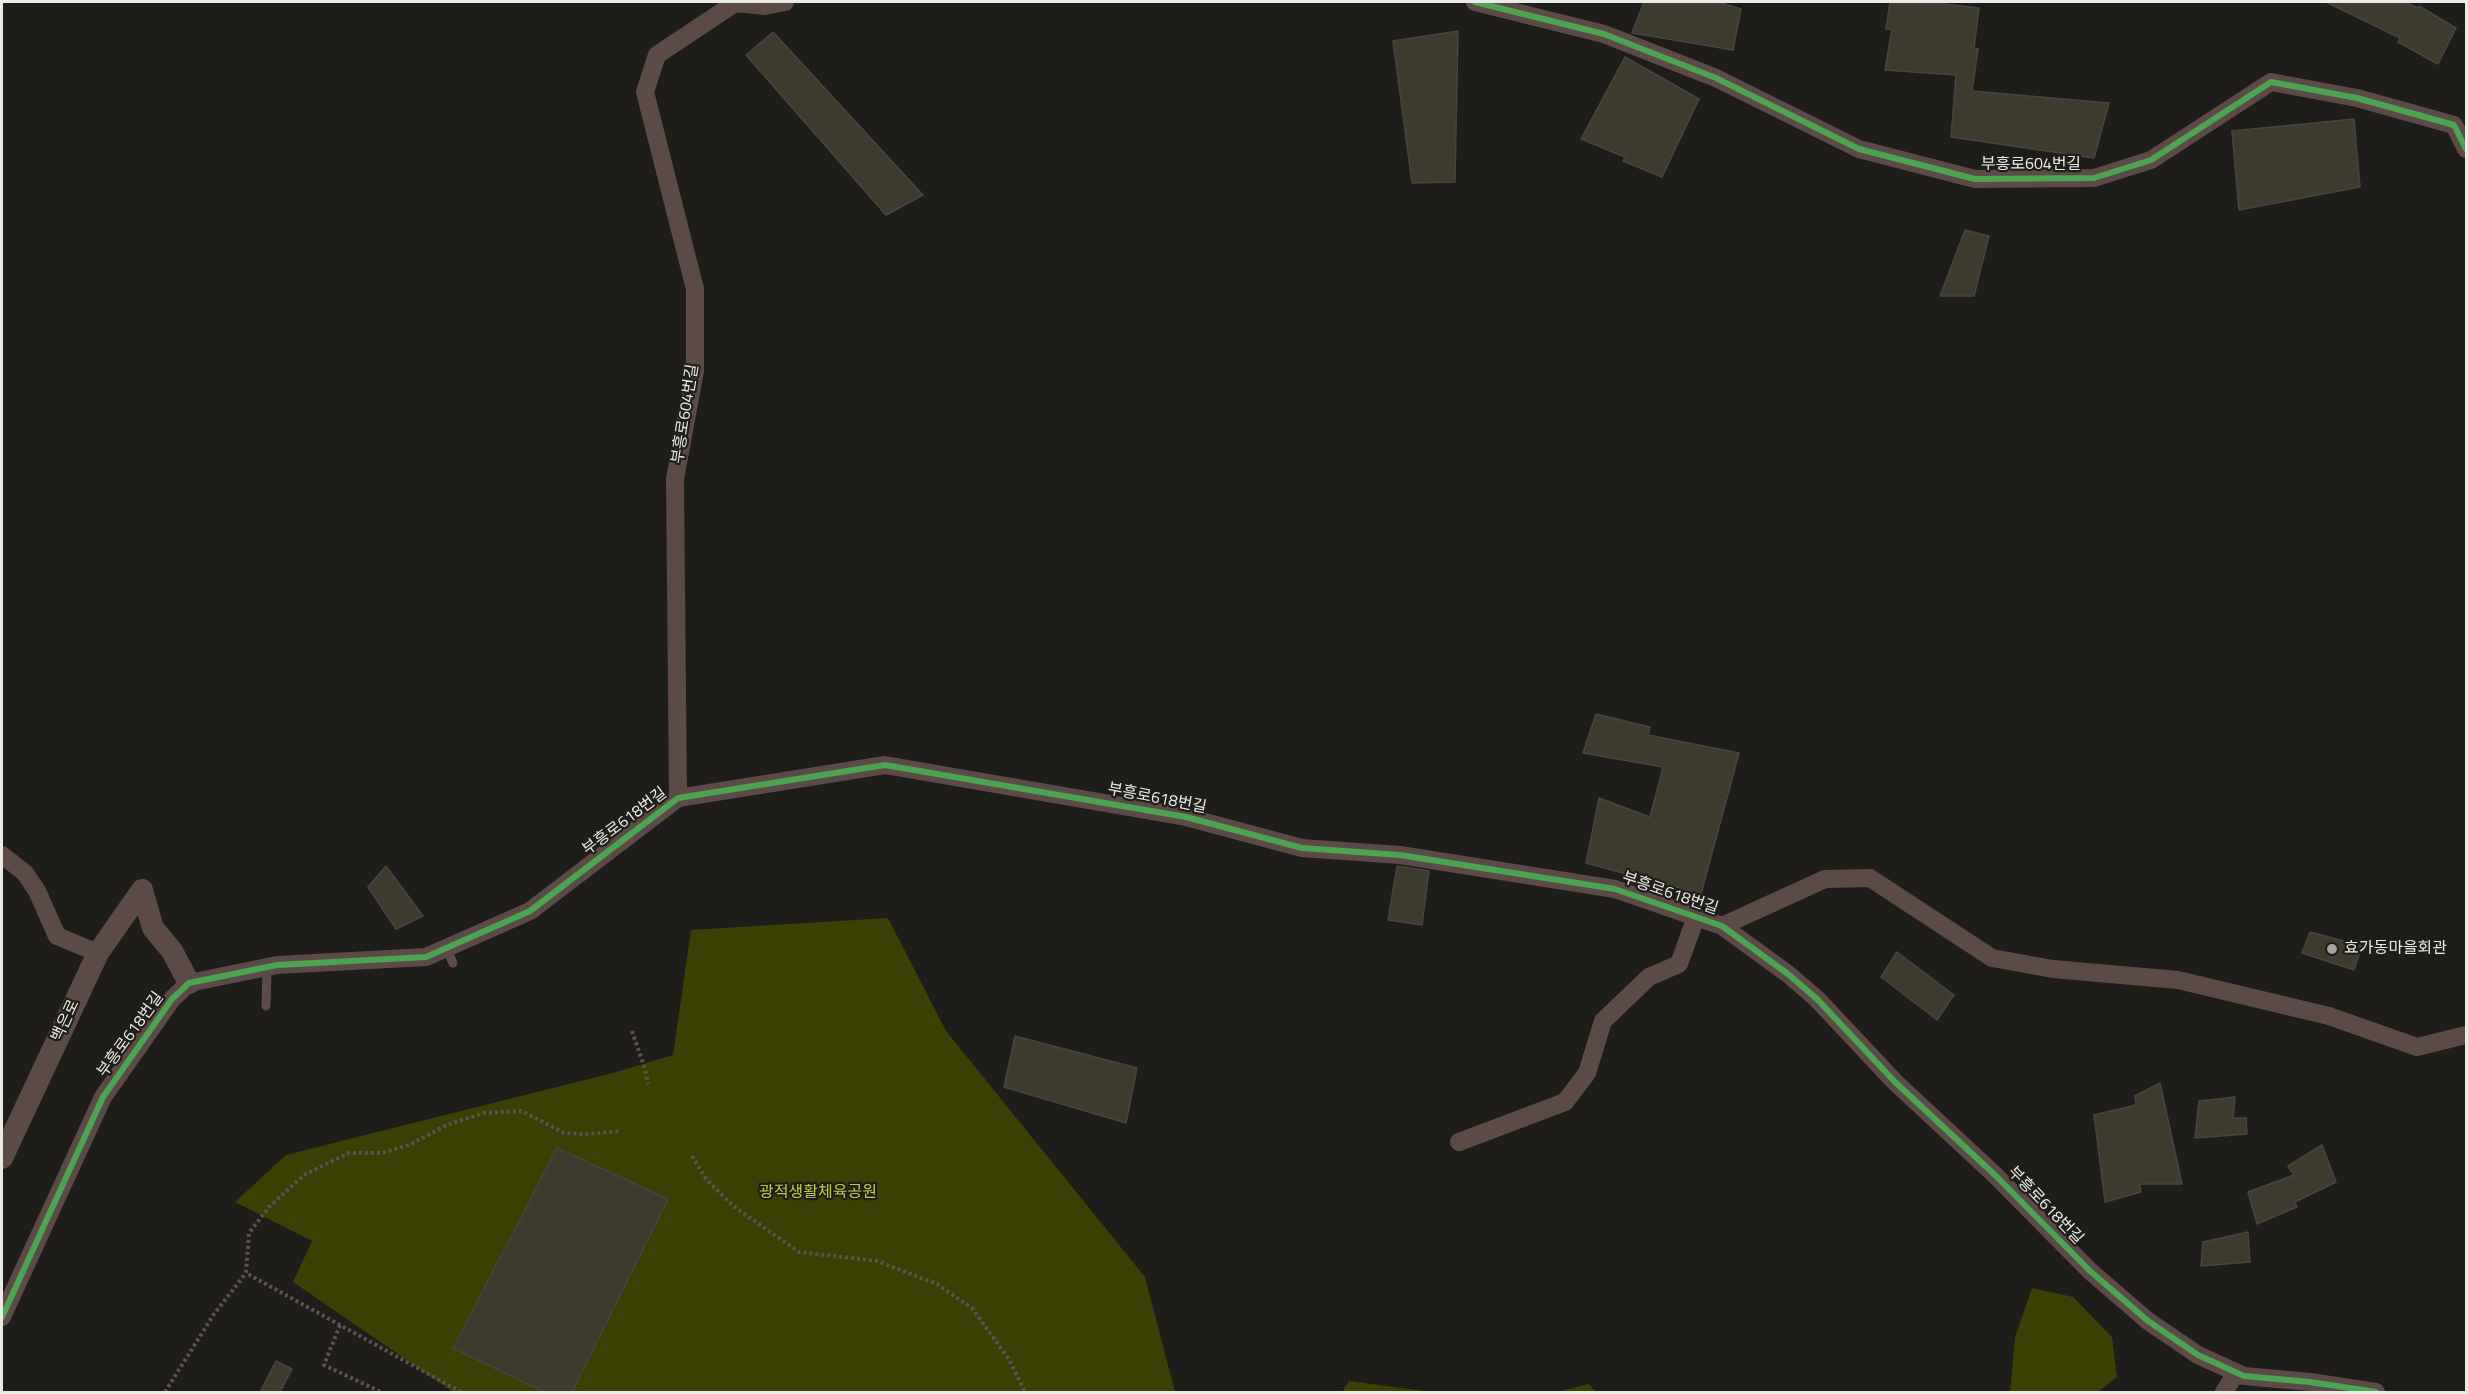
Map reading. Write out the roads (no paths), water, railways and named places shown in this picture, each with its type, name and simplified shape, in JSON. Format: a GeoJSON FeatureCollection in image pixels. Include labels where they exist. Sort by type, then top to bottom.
{"type":"FeatureCollection","features":[{"type":"Feature","properties":{"kind":"street","name":"부흥로604번길"},"geometry":{"type":"LineString","coordinates":[[678,798],[675,479],[695,371],[695,289],[645,92],[657,55],[735,3],[785,2]]}},
{"type":"Feature","properties":{"kind":"street","name":"부흥로604번길"},"geometry":{"type":"LineString","coordinates":[[1475,2],[1604,34],[1716,78],[1859,149],[1975,180],[2094,178],[2151,160],[2271,82],[2357,98],[2454,124],[2466,149]]}},
{"type":"Feature","properties":{"kind":"street","name":"부흥로618번길"},"geometry":{"type":"LineString","coordinates":[[2,1317],[103,1097],[172,999],[189,983],[278,965],[450,956],[530,911],[678,798],[885,765],[1186,817],[1302,848],[1400,855],[1615,889],[1722,926],[1788,974],[1816,999],[1895,1082],[1996,1176],[2039,1222],[2098,1279],[2148,1321],[2198,1356],[2244,1376],[2310,1382],[2376,1392]]}},
{"type":"Feature","properties":{"kind":"street"},"geometry":{"type":"LineString","coordinates":[[2,855],[25,873],[37,891],[57,936],[98,953]]}},
{"type":"Feature","properties":{"kind":"street","name":"부흥로618번길"},"geometry":{"type":"LineString","coordinates":[[1722,926],[1824,879],[1870,878],[1992,958],[2053,969],[2178,980],[2330,1016],[2417,1047],[2466,1035]]}},
{"type":"Feature","properties":{"kind":"street","name":"백은로"},"geometry":{"type":"LineString","coordinates":[[2,1158],[98,953],[142,890],[153,928],[172,951],[189,983]]}},
{"type":"Feature","properties":{"kind":"street","name":"부흥로618번길"},"geometry":{"type":"LineString","coordinates":[[1459,1142],[1565,1102],[1587,1074],[1603,1022],[1649,976],[1679,964],[1696,917]]}},
{"type":"Feature","properties":{"kind":"street"},"geometry":{"type":"LineString","coordinates":[[2224,1392],[2236,1373]]}},
{"type":"Feature","properties":{"kind":"lane"},"geometry":{"type":"LineString","coordinates":[[266,1006],[267,969]]}},
{"type":"Feature","properties":{"kind":"place","name":"효가동마을회관"},"geometry":{"type":"Point","coordinates":[2332,949]}},
{"type":"Feature","properties":{"kind":"park label","name":"광적생활체육공원"},"geometry":{"type":"Point","coordinates":[818,1193]}}]}
